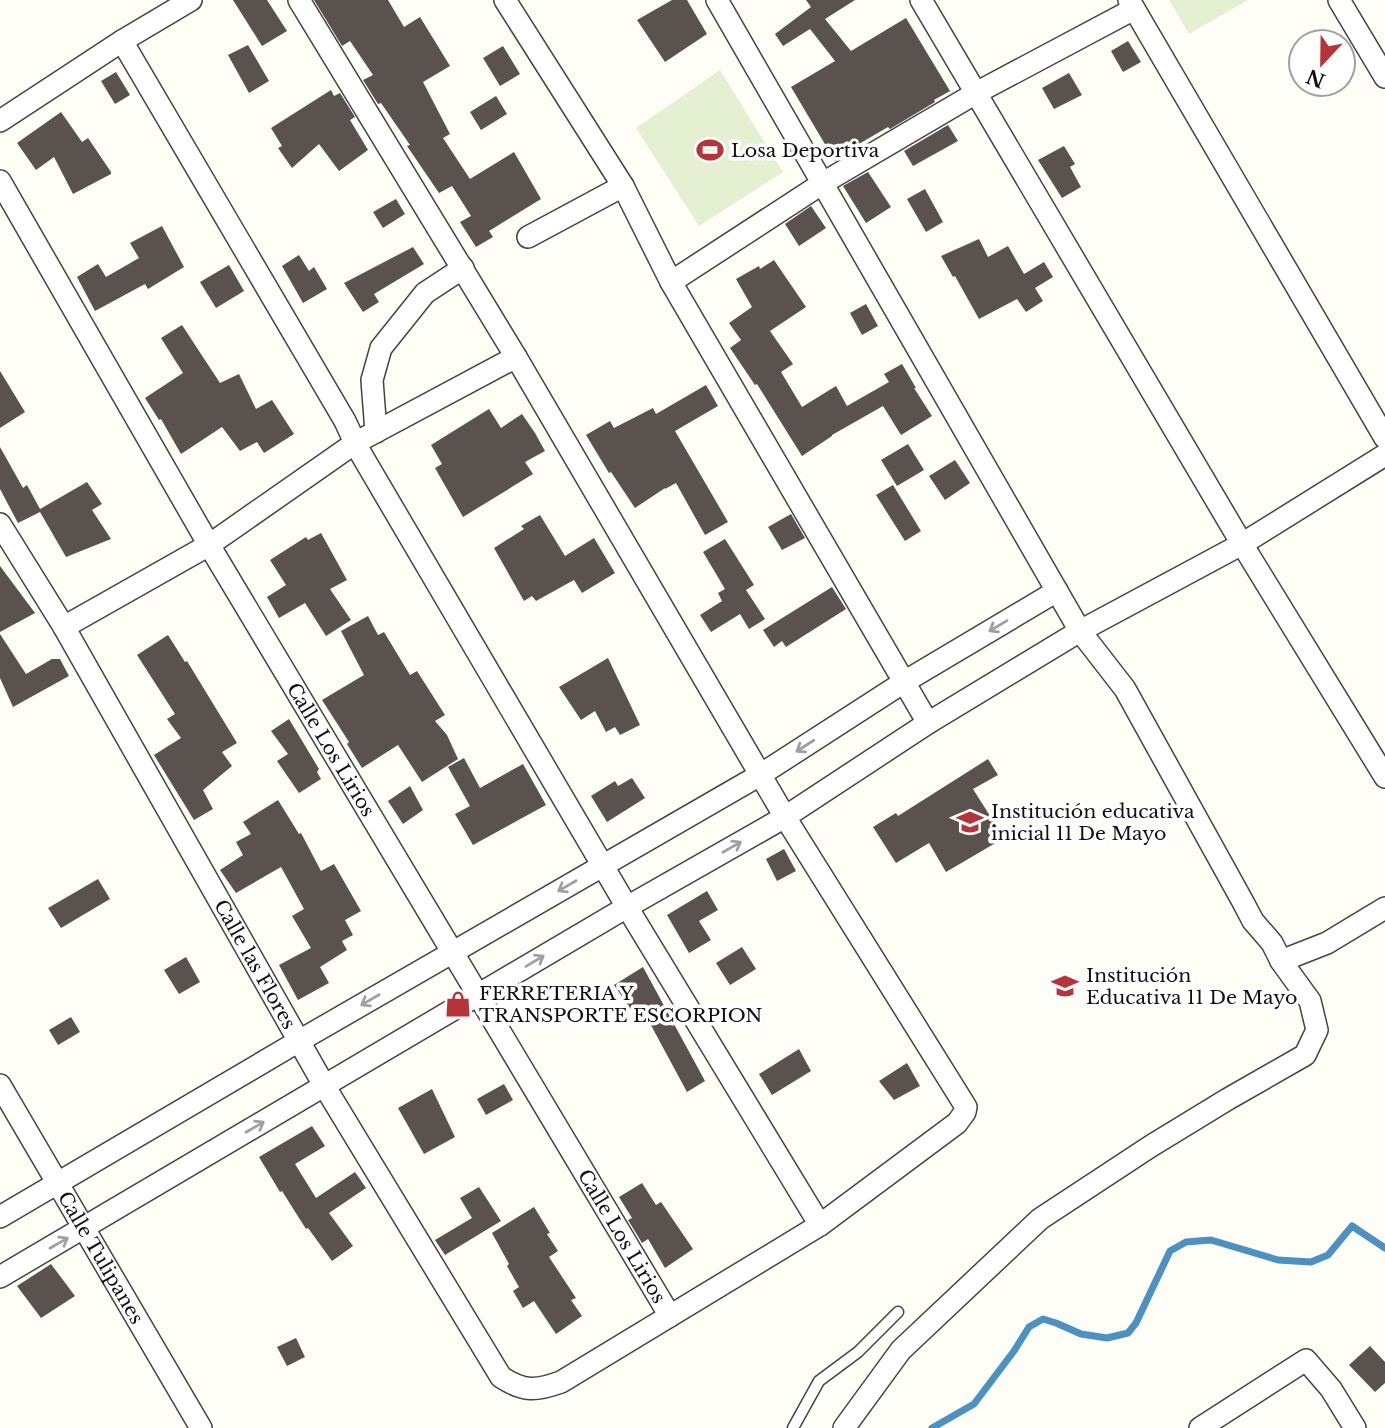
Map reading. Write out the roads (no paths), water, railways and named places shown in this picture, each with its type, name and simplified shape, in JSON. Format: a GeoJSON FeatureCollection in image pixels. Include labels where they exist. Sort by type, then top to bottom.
{"type":"FeatureCollection","features":[{"type":"Feature","properties":{"kind":"street"},"geometry":{"type":"LineString","coordinates":[[0,121],[122,41],[191,0]]}},
{"type":"Feature","properties":{"kind":"street"},"geometry":{"type":"LineString","coordinates":[[299,0],[516,357],[785,817],[966,1107],[957,1123],[820,1225],[670,1316]]}},
{"type":"Feature","properties":{"kind":"street"},"geometry":{"type":"LineString","coordinates":[[505,0],[623,186],[671,282],[928,723]]}},
{"type":"Feature","properties":{"kind":"street"},"geometry":{"type":"LineString","coordinates":[[717,0],[1080,631],[1125,689],[1253,922],[1272,943],[1281,961],[1310,1001],[1317,1030],[1305,1055],[1162,1139],[1040,1219],[901,1350],[844,1428]]}},
{"type":"Feature","properties":{"kind":"street"},"geometry":{"type":"LineString","coordinates":[[921,0],[1242,544],[1385,777]]}},
{"type":"Feature","properties":{"kind":"street"},"geometry":{"type":"LineString","coordinates":[[1339,0],[1385,76]]}},
{"type":"Feature","properties":{"kind":"street"},"geometry":{"type":"LineString","coordinates":[[671,282],[823,183],[1131,4],[1385,438]]}},
{"type":"Feature","properties":{"kind":"street"},"geometry":{"type":"LineString","coordinates":[[122,41],[602,865],[820,1225]]}},
{"type":"Feature","properties":{"kind":"street","name":"Calle Los Lirios"},"geometry":{"type":"LineString","coordinates":[[0,181],[209,545],[670,1316]]}},
{"type":"Feature","properties":{"kind":"street"},"geometry":{"type":"LineString","coordinates":[[528,237],[623,186]]}},
{"type":"Feature","properties":{"kind":"street"},"geometry":{"type":"LineString","coordinates":[[376,432],[372,380],[381,348],[425,293],[463,268]]}},
{"type":"Feature","properties":{"kind":"street"},"geometry":{"type":"LineString","coordinates":[[64,627],[209,545],[355,443],[516,357]]}},
{"type":"Feature","properties":{"kind":"street"},"geometry":{"type":"LineString","coordinates":[[0,1277],[627,907],[785,817],[928,723],[1080,631],[1242,544],[1385,455]]}},
{"type":"Feature","properties":{"kind":"street","name":"Calle las Flores"},"geometry":{"type":"LineString","coordinates":[[0,524],[64,627],[324,1087],[501,1377],[512,1385],[528,1390],[544,1388],[561,1381],[670,1316]]}},
{"type":"Feature","properties":{"kind":"street"},"geometry":{"type":"LineString","coordinates":[[0,1217],[760,775],[904,682],[1057,591]]}},
{"type":"Feature","properties":{"kind":"street"},"geometry":{"type":"LineString","coordinates":[[1281,961],[1327,943],[1385,908]]}},
{"type":"Feature","properties":{"kind":"street","name":"Calle Tulipanes"},"geometry":{"type":"LineString","coordinates":[[0,1085],[201,1428]]}},
{"type":"Feature","properties":{"kind":"street"},"geometry":{"type":"LineString","coordinates":[[1200,1428],[1306,1360],[1331,1389],[1355,1428]]}},
{"type":"Feature","properties":{"kind":"lane"},"geometry":{"type":"LineString","coordinates":[[793,1428],[819,1381],[858,1352],[898,1312]]}},
{"type":"Feature","properties":{"kind":"waterway"},"geometry":{"type":"LineString","coordinates":[[932,1428],[974,1404],[1029,1327],[1043,1319],[1081,1334],[1107,1338],[1128,1333],[1136,1323],[1170,1251],[1186,1242],[1211,1240],[1278,1260],[1311,1262],[1328,1255],[1352,1226],[1385,1248]]}},
{"type":"Feature","properties":{"kind":"place","name":"Losa Deportiva"},"geometry":{"type":"Point","coordinates":[710,150]}},
{"type":"Feature","properties":{"kind":"place","name":"Institución educativa inicial 11 De Mayo"},"geometry":{"type":"Point","coordinates":[970,822]}},
{"type":"Feature","properties":{"kind":"place","name":"Institución Educativa 11 De Mayo"},"geometry":{"type":"Point","coordinates":[1065,986]}},
{"type":"Feature","properties":{"kind":"place","name":"FERRETERIA Y TRANSPORTE ESCORPION"},"geometry":{"type":"Point","coordinates":[458,1004]}}]}
